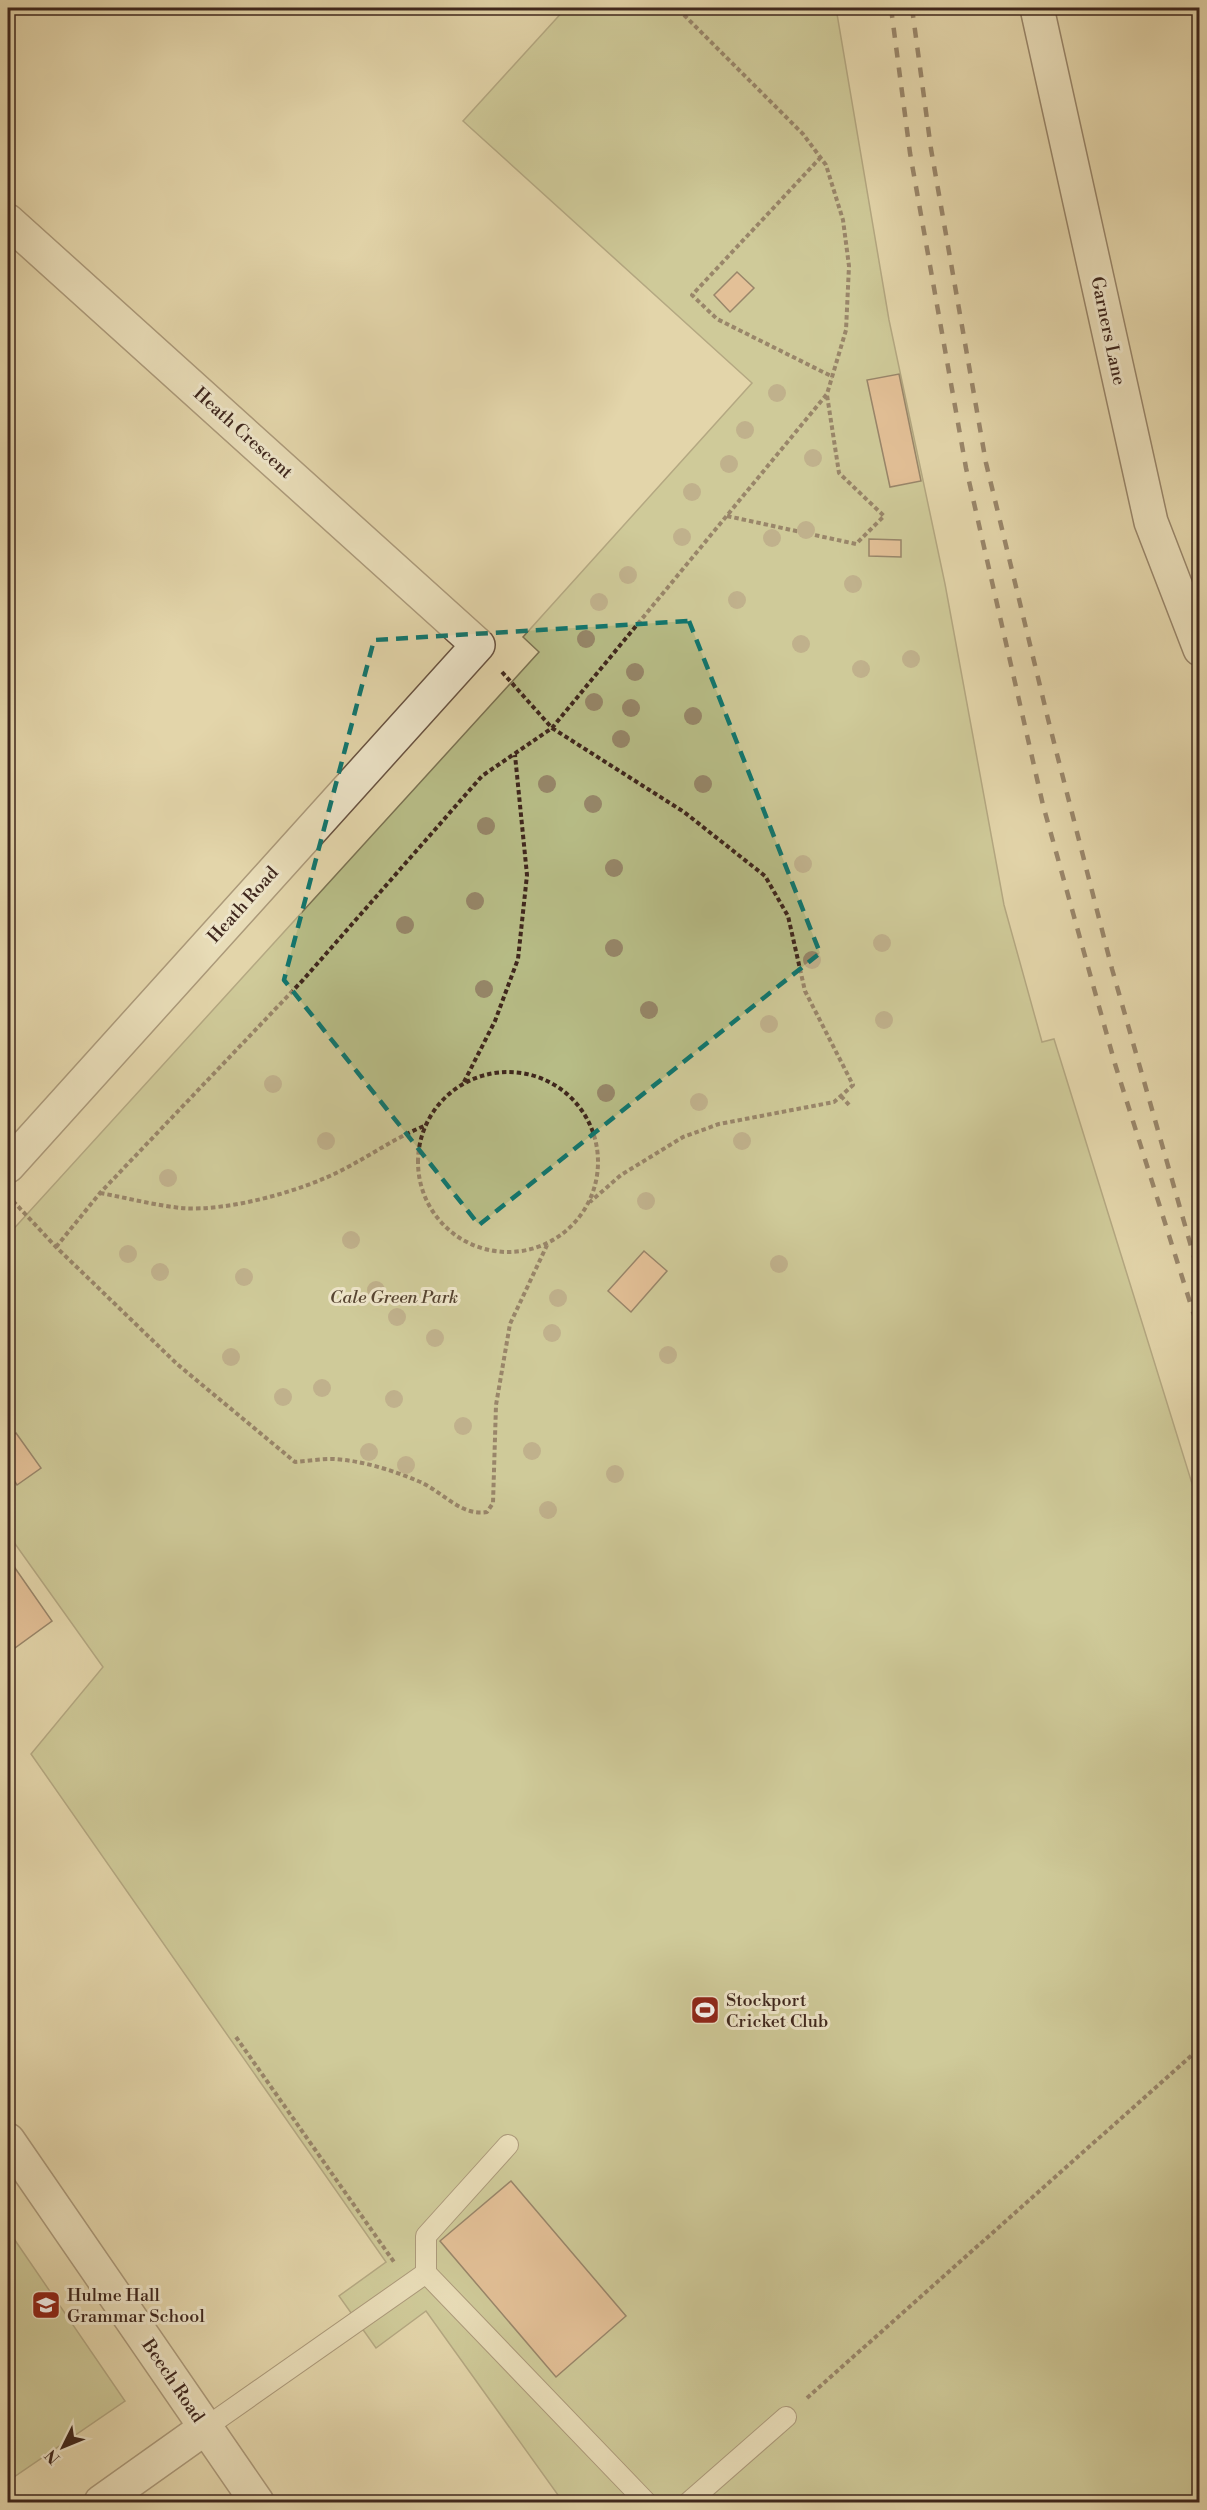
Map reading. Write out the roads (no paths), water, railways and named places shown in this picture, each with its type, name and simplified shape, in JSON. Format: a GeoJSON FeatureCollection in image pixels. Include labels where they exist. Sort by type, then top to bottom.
{"type":"FeatureCollection","features":[{"type":"Feature","properties":{"kind":"street","name":"Garners Lane"},"geometry":{"type":"LineString","coordinates":[[1037,8],[1151,522],[1200,649]]}},
{"type":"Feature","properties":{"kind":"street","name":"Heath Crescent"},"geometry":{"type":"LineString","coordinates":[[8,221],[478,645]]}},
{"type":"Feature","properties":{"kind":"street","name":"Heath Road"},"geometry":{"type":"LineString","coordinates":[[8,1166],[478,645]]}},
{"type":"Feature","properties":{"kind":"street","name":"Beech Road"},"geometry":{"type":"LineString","coordinates":[[8,2140],[257,2502]]}},
{"type":"Feature","properties":{"kind":"street"},"geometry":{"type":"LineString","coordinates":[[101,2502],[205,2428]]}},
{"type":"Feature","properties":{"kind":"lane"},"geometry":{"type":"LineString","coordinates":[[205,2428],[418,2278],[426,2236],[508,2145]]}},
{"type":"Feature","properties":{"kind":"lane"},"geometry":{"type":"LineString","coordinates":[[418,2278],[646,2502]]}},
{"type":"Feature","properties":{"kind":"lane"},"geometry":{"type":"LineString","coordinates":[[689,2502],[786,2417]]}},
{"type":"Feature","properties":{"kind":"railway"},"geometry":{"type":"LineString","coordinates":[[891,8],[910,153],[966,468],[1043,805],[1115,1064],[1200,1334]]}},
{"type":"Feature","properties":{"kind":"railway"},"geometry":{"type":"LineString","coordinates":[[912,8],[931,149],[986,463],[1112,969],[1200,1278]]}},
{"type":"Feature","properties":{"kind":"place","name":"Stockport Cricket Club"},"geometry":{"type":"Point","coordinates":[705,2010]}},
{"type":"Feature","properties":{"kind":"place","name":"Hulme Hall Grammar School"},"geometry":{"type":"Point","coordinates":[46,2305]}},
{"type":"Feature","properties":{"kind":"park label","name":"Cale Green Park"},"geometry":{"type":"Point","coordinates":[394,1297]}}]}
